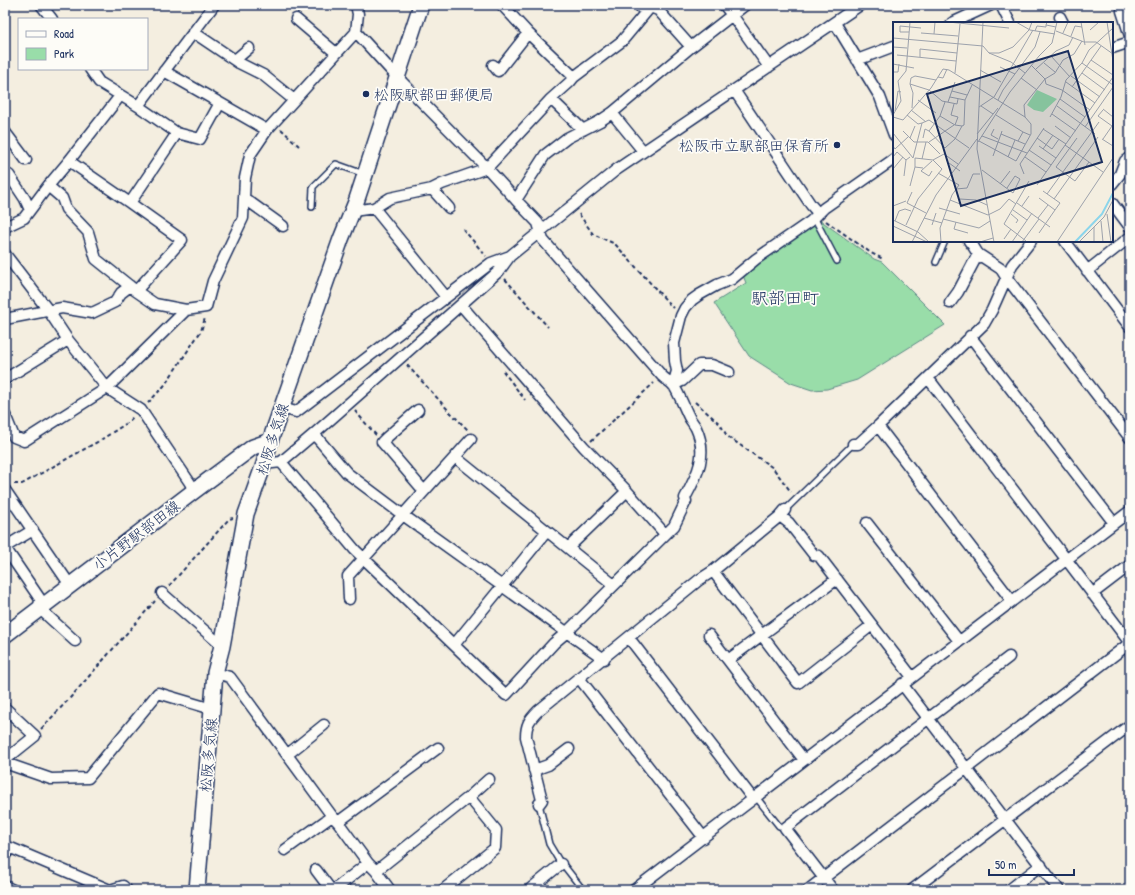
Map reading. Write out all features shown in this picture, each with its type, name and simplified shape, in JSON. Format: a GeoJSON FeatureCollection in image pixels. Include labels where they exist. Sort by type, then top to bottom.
{"type":"FeatureCollection","features":[{"type":"Feature","properties":{"kind":"main road","name":"松阪多気線"},"geometry":{"type":"LineString","coordinates":[[197,890],[216,673],[246,514],[264,464],[270,441],[365,174],[421,5]]}},
{"type":"Feature","properties":{"kind":"main road","name":"小片野駅部田線"},"geometry":{"type":"LineString","coordinates":[[5,635],[194,490],[253,447],[270,441]]}},
{"type":"Feature","properties":{"kind":"street"},"geometry":{"type":"LineString","coordinates":[[41,5],[51,18]]}},
{"type":"Feature","properties":{"kind":"street"},"geometry":{"type":"LineString","coordinates":[[138,106],[214,5]]}},
{"type":"Feature","properties":{"kind":"street"},"geometry":{"type":"LineString","coordinates":[[48,186],[62,198],[66,209],[88,232],[96,259],[133,288],[155,304],[186,310],[206,307],[213,281],[243,218],[245,178],[250,155],[270,126],[356,32],[358,14],[356,5]]}},
{"type":"Feature","properties":{"kind":"street"},"geometry":{"type":"LineString","coordinates":[[502,5],[528,33],[574,77]]}},
{"type":"Feature","properties":{"kind":"street"},"geometry":{"type":"LineString","coordinates":[[639,5],[641,8],[651,6],[658,10],[691,47]]}},
{"type":"Feature","properties":{"kind":"street"},"geometry":{"type":"LineString","coordinates":[[724,5],[769,67]]}},
{"type":"Feature","properties":{"kind":"street"},"geometry":{"type":"LineString","coordinates":[[516,200],[546,155],[568,138],[612,113],[691,47],[745,5]]}},
{"type":"Feature","properties":{"kind":"street"},"geometry":{"type":"LineString","coordinates":[[264,464],[281,462],[499,272],[510,256],[616,170],[860,5]]}},
{"type":"Feature","properties":{"kind":"street"},"geometry":{"type":"LineString","coordinates":[[954,22],[991,5]]}},
{"type":"Feature","properties":{"kind":"street"},"geometry":{"type":"LineString","coordinates":[[1001,5],[1010,22]]}},
{"type":"Feature","properties":{"kind":"street"},"geometry":{"type":"LineString","coordinates":[[352,211],[374,208],[390,198],[432,189],[487,168],[551,99],[574,77],[622,41],[651,6]]}},
{"type":"Feature","properties":{"kind":"street"},"geometry":{"type":"LineString","coordinates":[[1122,12],[1130,36]]}},
{"type":"Feature","properties":{"kind":"street"},"geometry":{"type":"LineString","coordinates":[[296,19],[336,53]]}},
{"type":"Feature","properties":{"kind":"street"},"geometry":{"type":"LineString","coordinates":[[835,23],[880,97],[893,132]]}},
{"type":"Feature","properties":{"kind":"street"},"geometry":{"type":"LineString","coordinates":[[193,32],[235,60],[263,75],[294,100]]}},
{"type":"Feature","properties":{"kind":"street"},"geometry":{"type":"LineString","coordinates":[[281,462],[363,558],[506,695],[554,643],[674,526],[686,501],[685,498],[697,474],[701,462],[702,452],[700,440],[675,388],[662,376],[542,240],[538,223],[487,168],[397,77],[356,32]]}},
{"type":"Feature","properties":{"kind":"street"},"geometry":{"type":"LineString","coordinates":[[493,65],[498,71],[528,33]]}},
{"type":"Feature","properties":{"kind":"street"},"geometry":{"type":"LineString","coordinates":[[1113,48],[1130,42]]}},
{"type":"Feature","properties":{"kind":"street"},"geometry":{"type":"LineString","coordinates":[[857,60],[893,46]]}},
{"type":"Feature","properties":{"kind":"street"},"geometry":{"type":"LineString","coordinates":[[235,60],[248,48]]}},
{"type":"Feature","properties":{"kind":"street"},"geometry":{"type":"LineString","coordinates":[[91,70],[99,82],[138,106],[177,133],[200,139],[220,103]]}},
{"type":"Feature","properties":{"kind":"street"},"geometry":{"type":"LineString","coordinates":[[164,71],[220,103],[270,126]]}},
{"type":"Feature","properties":{"kind":"street"},"geometry":{"type":"LineString","coordinates":[[734,90],[811,205],[816,215]]}},
{"type":"Feature","properties":{"kind":"street"},"geometry":{"type":"LineString","coordinates":[[5,227],[24,218],[120,96]]}},
{"type":"Feature","properties":{"kind":"street"},"geometry":{"type":"LineString","coordinates":[[551,99],[583,130]]}},
{"type":"Feature","properties":{"kind":"street"},"geometry":{"type":"LineString","coordinates":[[612,113],[643,151]]}},
{"type":"Feature","properties":{"kind":"street"},"geometry":{"type":"LineString","coordinates":[[5,132],[26,160]]}},
{"type":"Feature","properties":{"kind":"street"},"geometry":{"type":"LineString","coordinates":[[130,203],[177,133]]}},
{"type":"Feature","properties":{"kind":"street"},"geometry":{"type":"LineString","coordinates":[[1113,183],[1120,174],[1125,161],[1130,156]]}},
{"type":"Feature","properties":{"kind":"street"},"geometry":{"type":"LineString","coordinates":[[675,388],[677,371],[674,343],[681,316],[688,305],[696,298],[717,285],[732,279],[756,259],[811,221],[824,208],[893,160]]}},
{"type":"Feature","properties":{"kind":"street"},"geometry":{"type":"LineString","coordinates":[[5,319],[62,308],[92,313],[114,302],[121,293],[133,288],[182,240],[69,161]]}},
{"type":"Feature","properties":{"kind":"street"},"geometry":{"type":"LineString","coordinates":[[9,175],[25,198],[30,210]]}},
{"type":"Feature","properties":{"kind":"street"},"geometry":{"type":"LineString","coordinates":[[432,189],[449,208]]}},
{"type":"Feature","properties":{"kind":"street"},"geometry":{"type":"LineString","coordinates":[[244,198],[284,226]]}},
{"type":"Feature","properties":{"kind":"street"},"geometry":{"type":"LineString","coordinates":[[1113,205],[1130,227]]}},
{"type":"Feature","properties":{"kind":"street"},"geometry":{"type":"LineString","coordinates":[[374,208],[446,297]]}},
{"type":"Feature","properties":{"kind":"street"},"geometry":{"type":"LineString","coordinates":[[1087,271],[1130,237]]}},
{"type":"Feature","properties":{"kind":"street"},"geometry":{"type":"LineString","coordinates":[[970,242],[978,254],[1001,269],[1130,438]]}},
{"type":"Feature","properties":{"kind":"street"},"geometry":{"type":"LineString","coordinates":[[853,444],[858,444],[878,426],[984,324],[1012,265],[1030,242]]}},
{"type":"Feature","properties":{"kind":"street"},"geometry":{"type":"LineString","coordinates":[[1066,242],[1130,327]]}},
{"type":"Feature","properties":{"kind":"street"},"geometry":{"type":"LineString","coordinates":[[5,254],[48,310],[68,340],[107,388],[141,410],[194,490]]}},
{"type":"Feature","properties":{"kind":"street"},"geometry":{"type":"LineString","coordinates":[[950,303],[958,292],[978,254]]}},
{"type":"Feature","properties":{"kind":"street"},"geometry":{"type":"LineString","coordinates":[[282,408],[296,412],[491,263],[510,256]]}},
{"type":"Feature","properties":{"kind":"street"},"geometry":{"type":"LineString","coordinates":[[461,305],[584,447],[627,491],[665,534]]}},
{"type":"Feature","properties":{"kind":"street"},"geometry":{"type":"LineString","coordinates":[[432,307],[443,320]]}},
{"type":"Feature","properties":{"kind":"street"},"geometry":{"type":"LineString","coordinates":[[5,415],[14,437],[24,441],[107,388],[186,310]]}},
{"type":"Feature","properties":{"kind":"street"},"geometry":{"type":"LineString","coordinates":[[970,336],[1114,523]]}},
{"type":"Feature","properties":{"kind":"street"},"geometry":{"type":"LineString","coordinates":[[5,379],[68,340]]}},
{"type":"Feature","properties":{"kind":"street"},"geometry":{"type":"LineString","coordinates":[[675,388],[699,365],[712,365],[728,372]]}},
{"type":"Feature","properties":{"kind":"street"},"geometry":{"type":"LineString","coordinates":[[808,890],[1130,643],[928,378]]}},
{"type":"Feature","properties":{"kind":"street"},"geometry":{"type":"LineString","coordinates":[[418,410],[382,442],[424,491]]}},
{"type":"Feature","properties":{"kind":"street"},"geometry":{"type":"LineString","coordinates":[[878,426],[1012,601]]}},
{"type":"Feature","properties":{"kind":"street"},"geometry":{"type":"LineString","coordinates":[[314,434],[347,474],[604,659]]}},
{"type":"Feature","properties":{"kind":"street"},"geometry":{"type":"LineString","coordinates":[[349,599],[348,576],[455,457],[470,435]]}},
{"type":"Feature","properties":{"kind":"street"},"geometry":{"type":"LineString","coordinates":[[455,457],[614,585]]}},
{"type":"Feature","properties":{"kind":"street"},"geometry":{"type":"LineString","coordinates":[[8,487],[33,530],[70,585]]}},
{"type":"Feature","properties":{"kind":"street"},"geometry":{"type":"LineString","coordinates":[[568,548],[627,491]]}},
{"type":"Feature","properties":{"kind":"street"},"geometry":{"type":"LineString","coordinates":[[634,890],[1130,511]]}},
{"type":"Feature","properties":{"kind":"street"},"geometry":{"type":"LineString","coordinates":[[539,804],[542,800],[526,738],[526,730],[529,720],[538,711],[783,513],[814,555],[819,556],[912,677]]}},
{"type":"Feature","properties":{"kind":"street"},"geometry":{"type":"LineString","coordinates":[[867,523],[960,641]]}},
{"type":"Feature","properties":{"kind":"street"},"geometry":{"type":"LineString","coordinates":[[33,530],[7,549],[40,599],[39,608],[74,641]]}},
{"type":"Feature","properties":{"kind":"street"},"geometry":{"type":"LineString","coordinates":[[454,645],[547,531]]}},
{"type":"Feature","properties":{"kind":"street"},"geometry":{"type":"LineString","coordinates":[[1092,594],[1130,565]]}},
{"type":"Feature","properties":{"kind":"street"},"geometry":{"type":"LineString","coordinates":[[712,571],[798,683],[872,625]]}},
{"type":"Feature","properties":{"kind":"street"},"geometry":{"type":"LineString","coordinates":[[728,660],[837,579]]}},
{"type":"Feature","properties":{"kind":"street"},"geometry":{"type":"LineString","coordinates":[[162,593],[222,646]]}},
{"type":"Feature","properties":{"kind":"street"},"geometry":{"type":"LineString","coordinates":[[709,635],[804,760]]}},
{"type":"Feature","properties":{"kind":"street"},"geometry":{"type":"LineString","coordinates":[[629,638],[754,798]]}},
{"type":"Feature","properties":{"kind":"street"},"geometry":{"type":"LineString","coordinates":[[833,890],[785,828],[1008,657]]}},
{"type":"Feature","properties":{"kind":"street"},"geometry":{"type":"LineString","coordinates":[[216,673],[230,677],[368,863],[390,890]]}},
{"type":"Feature","properties":{"kind":"street"},"geometry":{"type":"LineString","coordinates":[[579,678],[704,838]]}},
{"type":"Feature","properties":{"kind":"street"},"geometry":{"type":"LineString","coordinates":[[902,684],[1059,890]]}},
{"type":"Feature","properties":{"kind":"street"},"geometry":{"type":"LineString","coordinates":[[5,708],[35,736],[6,757],[51,779],[88,778],[158,693],[212,709]]}},
{"type":"Feature","properties":{"kind":"street"},"geometry":{"type":"LineString","coordinates":[[288,754],[324,725]]}},
{"type":"Feature","properties":{"kind":"street"},"geometry":{"type":"LineString","coordinates":[[912,890],[1130,725]]}},
{"type":"Feature","properties":{"kind":"street"},"geometry":{"type":"LineString","coordinates":[[285,850],[335,819],[438,748]]}},
{"type":"Feature","properties":{"kind":"street"},"geometry":{"type":"LineString","coordinates":[[534,770],[548,765],[569,749]]}},
{"type":"Feature","properties":{"kind":"street"},"geometry":{"type":"LineString","coordinates":[[376,871],[469,797],[489,779]]}},
{"type":"Feature","properties":{"kind":"street"},"geometry":{"type":"LineString","coordinates":[[444,890],[496,848],[496,830],[469,797]]}},
{"type":"Feature","properties":{"kind":"street"},"geometry":{"type":"LineString","coordinates":[[5,855],[11,848],[110,890],[123,886],[127,890]]}},
{"type":"Feature","properties":{"kind":"street"},"geometry":{"type":"LineString","coordinates":[[334,890],[368,863]]}},
{"type":"Feature","properties":{"kind":"street"},"geometry":{"type":"LineString","coordinates":[[529,890],[561,864]]}},
{"type":"Feature","properties":{"kind":"street"},"geometry":{"type":"LineString","coordinates":[[1009,890],[1041,865]]}},
{"type":"Feature","properties":{"kind":"street"},"geometry":{"type":"LineString","coordinates":[[316,870],[330,890]]}},
{"type":"Feature","properties":{"kind":"street"},"geometry":{"type":"LineString","coordinates":[[5,886],[13,890]]}},
{"type":"Feature","properties":{"kind":"lane"},"geometry":{"type":"LineString","coordinates":[[312,207],[313,187],[336,164],[365,174]]}},
{"type":"Feature","properties":{"kind":"lane"},"geometry":{"type":"LineString","coordinates":[[816,215],[837,261]]}},
{"type":"Feature","properties":{"kind":"lane"},"geometry":{"type":"LineString","coordinates":[[936,262],[945,242]]}},
{"type":"Feature","properties":{"kind":"lane"},"geometry":{"type":"LineString","coordinates":[[783,513],[853,444]]}},
{"type":"Feature","properties":{"kind":"lane"},"geometry":{"type":"LineString","coordinates":[[754,798],[779,826],[785,828]]}},
{"type":"Feature","properties":{"kind":"lane"},"geometry":{"type":"LineString","coordinates":[[539,804],[549,844],[561,864],[583,890]]}},
{"type":"Feature","properties":{"kind":"path"},"geometry":{"type":"LineString","coordinates":[[270,126],[299,146]]}},
{"type":"Feature","properties":{"kind":"path"},"geometry":{"type":"LineString","coordinates":[[573,204],[593,234],[615,244],[681,316]]}},
{"type":"Feature","properties":{"kind":"path"},"geometry":{"type":"LineString","coordinates":[[816,215],[870,253],[883,259]]}},
{"type":"Feature","properties":{"kind":"path"},"geometry":{"type":"LineString","coordinates":[[8,487],[22,484],[99,441],[127,423],[164,386],[201,331],[206,316],[206,307]]}},
{"type":"Feature","properties":{"kind":"path"},"geometry":{"type":"LineString","coordinates":[[401,358],[470,435]]}},
{"type":"Feature","properties":{"kind":"path"},"geometry":{"type":"LineString","coordinates":[[584,447],[662,376]]}},
{"type":"Feature","properties":{"kind":"path"},"geometry":{"type":"LineString","coordinates":[[675,388],[686,395],[720,424],[727,436],[772,468],[789,488],[796,500]]}},
{"type":"Feature","properties":{"kind":"path"},"geometry":{"type":"LineString","coordinates":[[349,404],[382,442]]}},
{"type":"Feature","properties":{"kind":"path"},"geometry":{"type":"LineString","coordinates":[[35,736],[229,519],[246,514]]}},
{"type":"Feature","properties":{"kind":"green space"},"geometry":{"type":"Polygon","coordinates":[[[820,220],[874,259],[882,262],[945,325],[857,380],[827,389],[812,390],[791,383],[749,356],[714,303],[746,283],[742,273],[813,222],[820,220]]]}},
{"type":"Feature","properties":{"kind":"place","name":"松阪駅部田郵便局"},"geometry":{"type":"Point","coordinates":[366,94]}},
{"type":"Feature","properties":{"kind":"place","name":"松阪市立駅部田保育所"},"geometry":{"type":"Point","coordinates":[837,145]}},
{"type":"Feature","properties":{"kind":"district","name":"駅部田町"},"geometry":{"type":"Point","coordinates":[785,297]}}]}
